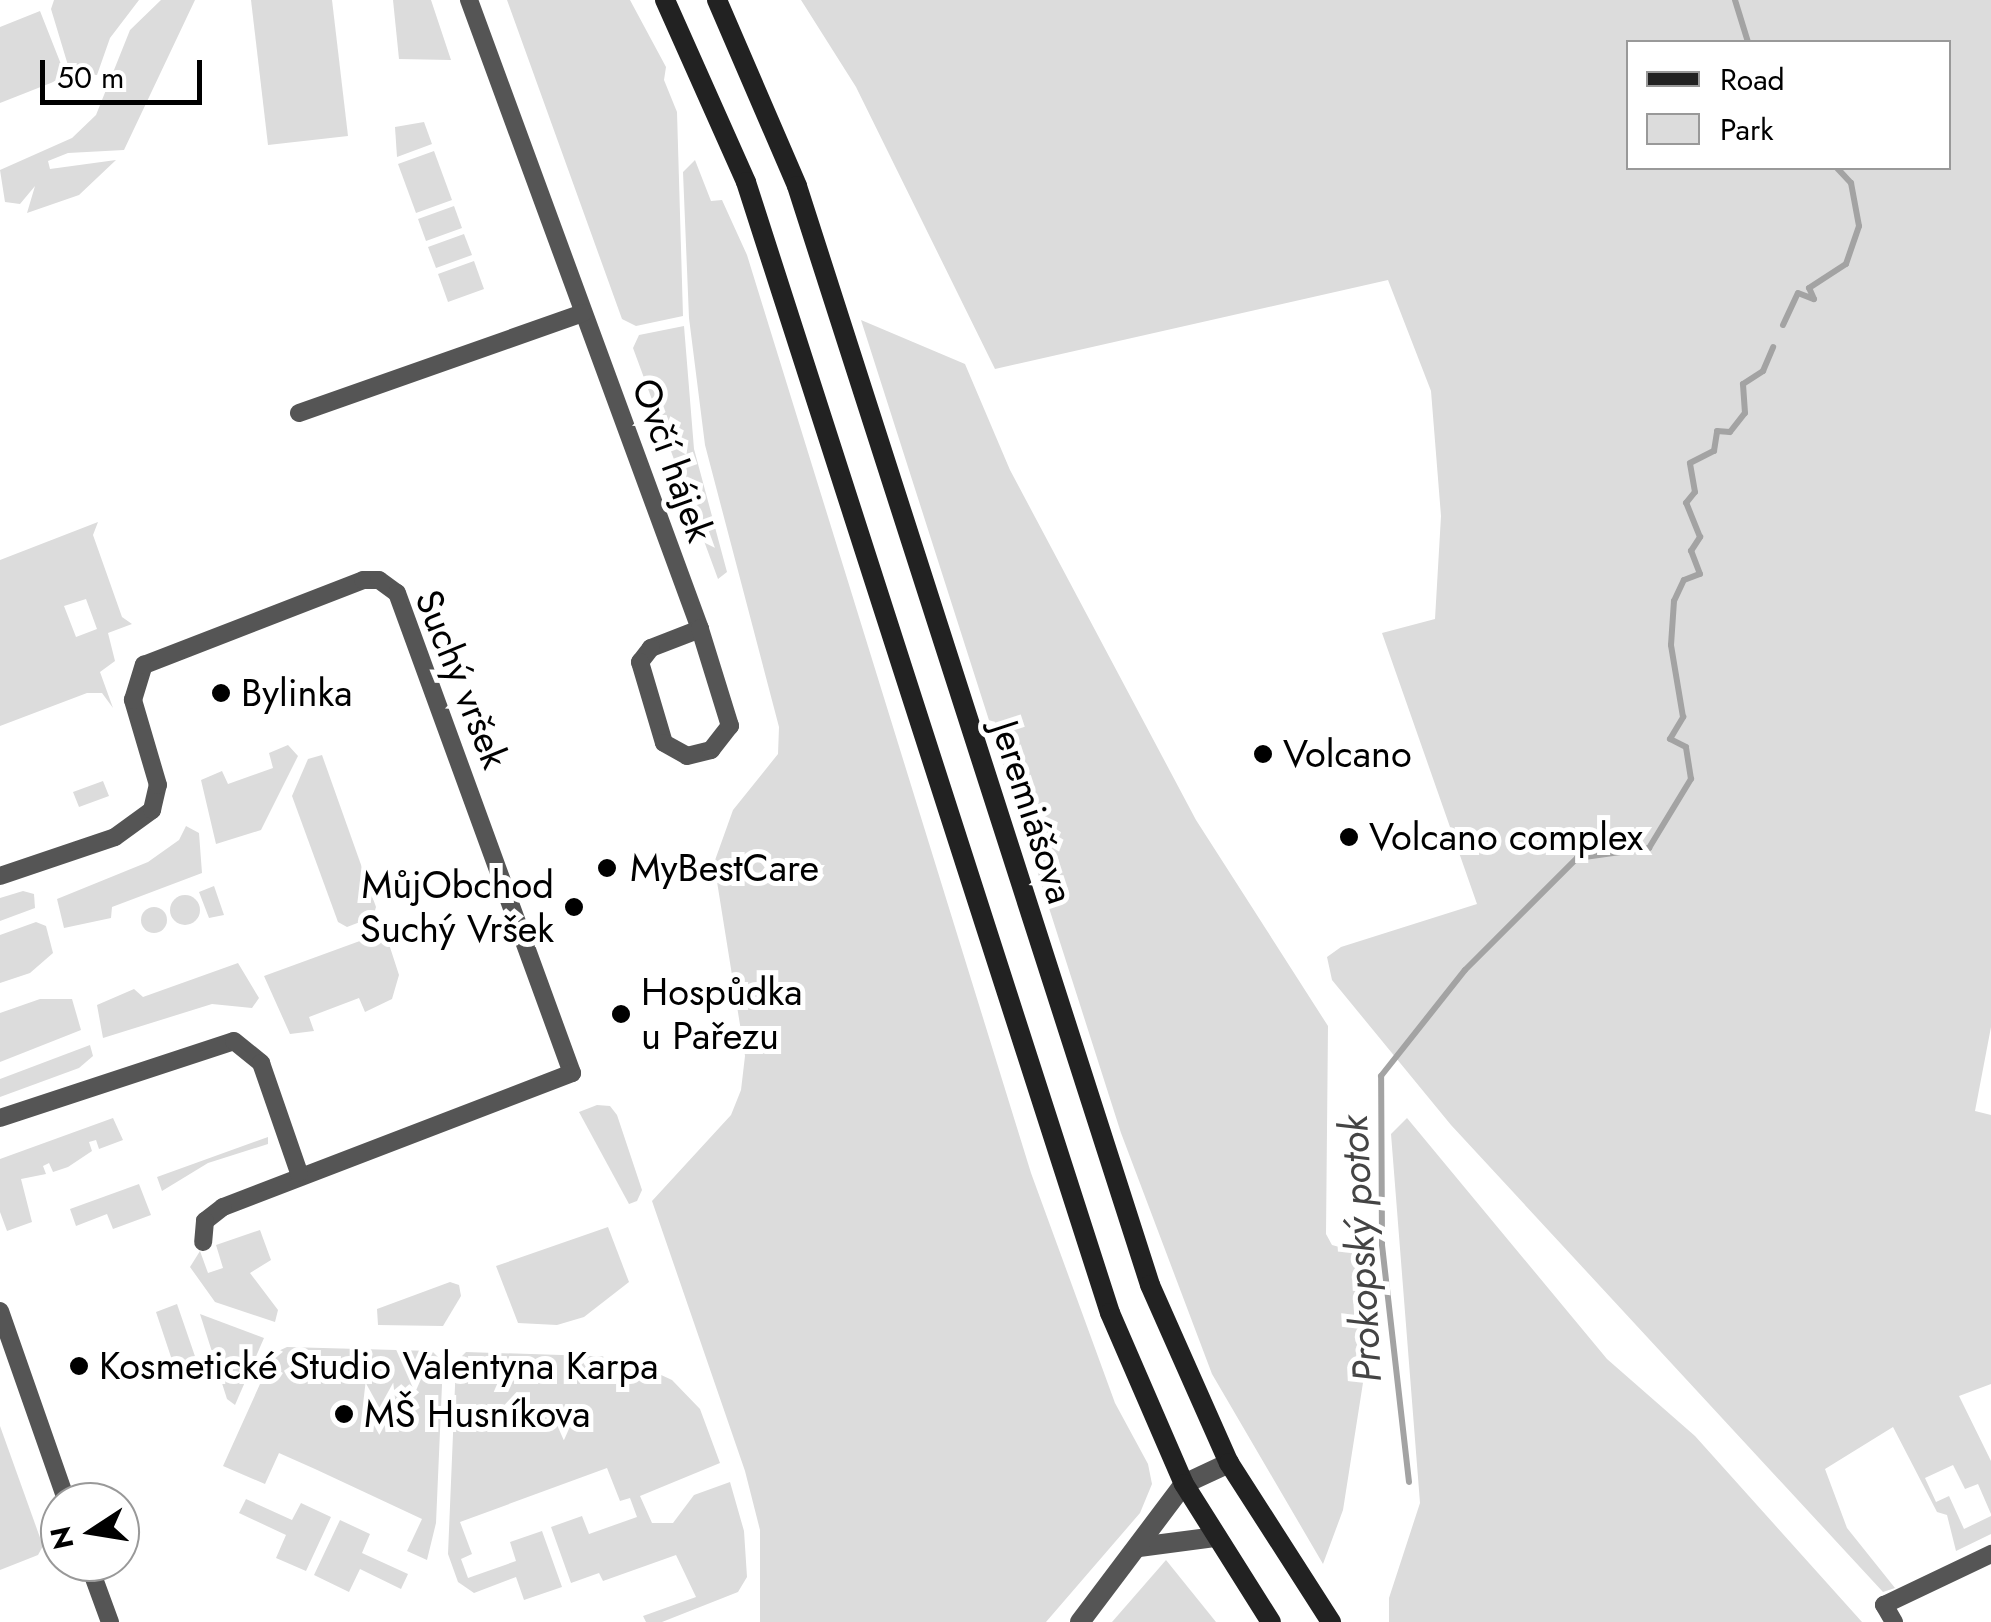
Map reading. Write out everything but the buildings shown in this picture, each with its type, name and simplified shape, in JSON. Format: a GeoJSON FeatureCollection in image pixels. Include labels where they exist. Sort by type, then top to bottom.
{"type":"FeatureCollection","features":[{"type":"Feature","properties":{"kind":"main road"},"geometry":{"type":"LineString","coordinates":[[665,0],[746,182],[1050,1141],[1110,1313],[1184,1484],[1271,1622]]}},
{"type":"Feature","properties":{"kind":"main road","name":"Jeremiášova"},"geometry":{"type":"LineString","coordinates":[[717,0],[797,186],[1150,1285],[1229,1463],[1277,1546],[1331,1622]]}},
{"type":"Feature","properties":{"kind":"street","name":"Ovčí hájek"},"geometry":{"type":"LineString","coordinates":[[469,0],[700,629],[730,726],[719,744],[687,756],[664,743],[640,662],[651,648],[700,629]]}},
{"type":"Feature","properties":{"kind":"street"},"geometry":{"type":"LineString","coordinates":[[299,413],[583,313]]}},
{"type":"Feature","properties":{"kind":"street","name":"Suchý vršek"},"geometry":{"type":"LineString","coordinates":[[0,876],[115,838],[152,810],[158,784],[133,700],[144,665],[363,580],[380,580],[397,592],[572,1073],[300,1173],[214,1212],[205,1222],[204,1242]]}},
{"type":"Feature","properties":{"kind":"street"},"geometry":{"type":"LineString","coordinates":[[0,1118],[234,1041],[261,1063],[300,1173]]}},
{"type":"Feature","properties":{"kind":"street"},"geometry":{"type":"LineString","coordinates":[[0,1311],[60,1482]]}},
{"type":"Feature","properties":{"kind":"street"},"geometry":{"type":"LineString","coordinates":[[1080,1622],[1184,1484],[1229,1463]]}},
{"type":"Feature","properties":{"kind":"street"},"geometry":{"type":"LineString","coordinates":[[1139,1547],[1216,1537]]}},
{"type":"Feature","properties":{"kind":"street"},"geometry":{"type":"LineString","coordinates":[[1894,1622],[1884,1605],[1991,1554]]}},
{"type":"Feature","properties":{"kind":"street"},"geometry":{"type":"LineString","coordinates":[[95,1582],[110,1622]]}},
{"type":"Feature","properties":{"kind":"green space"},"geometry":{"type":"Polygon","coordinates":[[[54,0],[139,0],[110,38],[97,75],[70,72],[51,9],[54,0]]]}},
{"type":"Feature","properties":{"kind":"green space"},"geometry":{"type":"Polygon","coordinates":[[[161,0],[195,0],[124,150],[68,153],[48,161],[50,169],[116,160],[79,195],[27,213],[35,186],[20,204],[5,202],[0,170],[72,138],[96,115],[130,30],[161,0]]]}},
{"type":"Feature","properties":{"kind":"green space"},"geometry":{"type":"Polygon","coordinates":[[[251,0],[332,0],[348,136],[268,145],[251,0]]]}},
{"type":"Feature","properties":{"kind":"green space"},"geometry":{"type":"Polygon","coordinates":[[[393,0],[431,0],[451,60],[399,59],[393,0]]]}},
{"type":"Feature","properties":{"kind":"green space"},"geometry":{"type":"Polygon","coordinates":[[[507,0],[630,0],[666,67],[664,80],[677,112],[683,316],[636,326],[622,319],[507,0]]]}},
{"type":"Feature","properties":{"kind":"green space"},"geometry":{"type":"Polygon","coordinates":[[[801,0],[1991,0],[1991,1027],[1975,1111],[1991,1115],[1991,1384],[1959,1396],[1991,1461],[1991,1514],[1978,1484],[1965,1489],[1953,1465],[1925,1478],[1936,1502],[1949,1496],[1964,1529],[1991,1516],[1991,1534],[1956,1551],[1947,1515],[1937,1512],[1893,1427],[1825,1469],[1847,1528],[1895,1588],[1883,1592],[1451,1125],[1332,980],[1327,957],[1341,947],[1477,904],[1382,633],[1435,619],[1441,516],[1431,391],[1388,280],[995,369],[856,87],[801,0]]]}},
{"type":"Feature","properties":{"kind":"green space"},"geometry":{"type":"Polygon","coordinates":[[[40,11],[66,77],[0,103],[0,27],[40,11]]]}},
{"type":"Feature","properties":{"kind":"green space"},"geometry":{"type":"Polygon","coordinates":[[[424,122],[432,144],[397,157],[395,127],[424,122]]]}},
{"type":"Feature","properties":{"kind":"green space"},"geometry":{"type":"Polygon","coordinates":[[[434,151],[452,200],[416,213],[398,164],[434,151]]]}},
{"type":"Feature","properties":{"kind":"green space"},"geometry":{"type":"Polygon","coordinates":[[[695,160],[711,201],[722,200],[747,255],[1031,1173],[1115,1403],[1148,1464],[1152,1484],[1140,1513],[1046,1622],[760,1622],[760,1530],[745,1471],[652,1201],[731,1115],[741,1090],[745,1056],[714,863],[733,810],[778,754],[779,727],[705,445],[689,318],[683,172],[695,160]]]}},
{"type":"Feature","properties":{"kind":"green space"},"geometry":{"type":"Polygon","coordinates":[[[454,206],[462,228],[426,241],[418,219],[454,206]]]}},
{"type":"Feature","properties":{"kind":"green space"},"geometry":{"type":"Polygon","coordinates":[[[464,234],[472,255],[436,268],[428,247],[464,234]]]}},
{"type":"Feature","properties":{"kind":"green space"},"geometry":{"type":"Polygon","coordinates":[[[474,261],[484,289],[448,302],[438,274],[474,261]]]}},
{"type":"Feature","properties":{"kind":"green space"},"geometry":{"type":"Polygon","coordinates":[[[861,320],[965,364],[1010,470],[1196,820],[1328,1026],[1326,1234],[1332,1245],[1354,1251],[1365,1370],[1343,1510],[1323,1564],[1212,1374],[1121,1133],[861,320]]]}},
{"type":"Feature","properties":{"kind":"green space"},"geometry":{"type":"Polygon","coordinates":[[[684,326],[694,449],[727,572],[718,579],[633,348],[639,335],[684,326]]]}},
{"type":"Feature","properties":{"kind":"green space"},"geometry":{"type":"Polygon","coordinates":[[[98,522],[93,535],[122,617],[132,624],[108,633],[115,661],[100,672],[113,708],[102,693],[87,693],[0,726],[0,560],[98,522]],[[86,599],[64,606],[76,637],[97,629],[86,599]]]}},
{"type":"Feature","properties":{"kind":"green space"},"geometry":{"type":"Polygon","coordinates":[[[288,745],[298,756],[261,830],[216,844],[201,780],[222,771],[228,784],[273,768],[269,753],[288,745]]]}},
{"type":"Feature","properties":{"kind":"green space"},"geometry":{"type":"Polygon","coordinates":[[[322,755],[376,907],[373,917],[347,927],[338,922],[292,796],[308,759],[322,755]]]}},
{"type":"Feature","properties":{"kind":"green space"},"geometry":{"type":"Polygon","coordinates":[[[103,781],[109,796],[79,807],[73,792],[103,781]]]}},
{"type":"Feature","properties":{"kind":"green space"},"geometry":{"type":"Polygon","coordinates":[[[186,826],[199,833],[202,873],[112,907],[111,918],[64,928],[57,899],[148,862],[179,840],[186,826]]]}},
{"type":"Feature","properties":{"kind":"green space"},"geometry":{"type":"Polygon","coordinates":[[[214,886],[224,915],[209,918],[199,892],[214,886]]]}},
{"type":"Feature","properties":{"kind":"green space"},"geometry":{"type":"Polygon","coordinates":[[[23,891],[34,894],[35,908],[0,921],[0,898],[23,891]]]}},
{"type":"Feature","properties":{"kind":"green space"},"geometry":{"type":"Polygon","coordinates":[[[185,895],[195,900],[200,910],[195,920],[185,925],[175,920],[170,910],[175,900],[185,895]]]}},
{"type":"Feature","properties":{"kind":"green space"},"geometry":{"type":"Polygon","coordinates":[[[154,907],[163,911],[167,920],[163,929],[154,933],[145,929],[141,920],[145,911],[154,907]]]}},
{"type":"Feature","properties":{"kind":"green space"},"geometry":{"type":"Polygon","coordinates":[[[36,922],[46,926],[53,953],[30,973],[0,983],[0,935],[36,922]]]}},
{"type":"Feature","properties":{"kind":"green space"},"geometry":{"type":"Polygon","coordinates":[[[379,934],[387,938],[399,975],[392,999],[365,1012],[359,998],[309,1017],[314,1031],[290,1034],[264,976],[379,934]]]}},
{"type":"Feature","properties":{"kind":"green space"},"geometry":{"type":"Polygon","coordinates":[[[238,963],[259,998],[252,1008],[212,1004],[103,1038],[97,1005],[134,989],[143,997],[238,963]]]}},
{"type":"Feature","properties":{"kind":"green space"},"geometry":{"type":"Polygon","coordinates":[[[40,999],[72,999],[81,1030],[0,1062],[0,1013],[40,999]]]}},
{"type":"Feature","properties":{"kind":"green space"},"geometry":{"type":"Polygon","coordinates":[[[90,1045],[93,1056],[79,1068],[0,1097],[0,1079],[90,1045]]]}},
{"type":"Feature","properties":{"kind":"green space"},"geometry":{"type":"Polygon","coordinates":[[[597,1105],[610,1106],[617,1115],[642,1190],[637,1201],[629,1204],[579,1112],[597,1105]]]}},
{"type":"Feature","properties":{"kind":"green space"},"geometry":{"type":"Polygon","coordinates":[[[113,1118],[123,1140],[99,1149],[96,1140],[89,1142],[92,1151],[68,1167],[53,1172],[49,1163],[43,1166],[46,1174],[21,1179],[32,1222],[7,1231],[0,1212],[0,1159],[113,1118]]]}},
{"type":"Feature","properties":{"kind":"green space"},"geometry":{"type":"Polygon","coordinates":[[[1407,1118],[1607,1359],[1695,1436],[1862,1622],[1389,1622],[1389,1598],[1420,1503],[1391,1134],[1407,1118]]]}},
{"type":"Feature","properties":{"kind":"green space"},"geometry":{"type":"Polygon","coordinates":[[[268,1137],[268,1144],[208,1163],[162,1191],[157,1177],[268,1137]]]}},
{"type":"Feature","properties":{"kind":"green space"},"geometry":{"type":"Polygon","coordinates":[[[139,1184],[151,1215],[113,1229],[107,1214],[76,1226],[70,1209],[139,1184]]]}},
{"type":"Feature","properties":{"kind":"green space"},"geometry":{"type":"Polygon","coordinates":[[[608,1227],[629,1282],[584,1317],[557,1325],[518,1323],[496,1266],[608,1227]]]}},
{"type":"Feature","properties":{"kind":"green space"},"geometry":{"type":"Polygon","coordinates":[[[260,1230],[271,1260],[250,1273],[278,1310],[275,1322],[215,1302],[190,1267],[200,1251],[208,1273],[223,1268],[216,1245],[260,1230]]]}},
{"type":"Feature","properties":{"kind":"green space"},"geometry":{"type":"Polygon","coordinates":[[[450,1282],[459,1285],[461,1296],[443,1326],[378,1325],[377,1309],[450,1282]]]}},
{"type":"Feature","properties":{"kind":"green space"},"geometry":{"type":"Polygon","coordinates":[[[177,1304],[199,1368],[177,1375],[156,1312],[177,1304]]]}},
{"type":"Feature","properties":{"kind":"green space"},"geometry":{"type":"Polygon","coordinates":[[[200,1314],[264,1338],[235,1405],[227,1399],[200,1314]]]}},
{"type":"Feature","properties":{"kind":"green space","name":"MŠ Husníkova"},"geometry":{"type":"Polygon","coordinates":[[[287,1347],[432,1351],[443,1362],[436,1523],[427,1560],[407,1551],[422,1519],[315,1469],[279,1453],[265,1484],[223,1466],[274,1353],[287,1347]]]}},
{"type":"Feature","properties":{"kind":"green space"},"geometry":{"type":"Polygon","coordinates":[[[466,1352],[622,1357],[672,1380],[700,1409],[720,1463],[640,1496],[652,1523],[673,1523],[694,1495],[730,1482],[744,1531],[747,1577],[738,1592],[662,1622],[646,1622],[643,1616],[696,1597],[676,1555],[603,1581],[599,1573],[571,1583],[551,1527],[582,1516],[589,1534],[637,1517],[630,1498],[620,1501],[607,1468],[460,1522],[472,1554],[461,1559],[468,1578],[516,1561],[510,1542],[542,1531],[562,1587],[524,1600],[516,1577],[474,1593],[458,1582],[448,1554],[456,1362],[466,1352]]]}},
{"type":"Feature","properties":{"kind":"green space"},"geometry":{"type":"Polygon","coordinates":[[[0,1426],[40,1538],[40,1551],[0,1570],[0,1426]]]}},
{"type":"Feature","properties":{"kind":"green space"},"geometry":{"type":"Polygon","coordinates":[[[246,1499],[292,1520],[301,1503],[331,1517],[306,1571],[276,1558],[286,1535],[239,1513],[246,1499]]]}},
{"type":"Feature","properties":{"kind":"green space"},"geometry":{"type":"Polygon","coordinates":[[[340,1520],[370,1534],[362,1553],[408,1574],[401,1589],[360,1569],[349,1592],[314,1575],[340,1520]]]}},
{"type":"Feature","properties":{"kind":"green space"},"geometry":{"type":"Polygon","coordinates":[[[1166,1560],[1216,1622],[1112,1622],[1166,1560]]]}},
{"type":"Feature","properties":{"kind":"waterway","name":"Prokopský potok"},"geometry":{"type":"LineString","coordinates":[[1735,0],[1747,40]]}},
{"type":"Feature","properties":{"kind":"waterway","name":"Prokopský potok"},"geometry":{"type":"LineString","coordinates":[[1783,325],[1798,293],[1814,299],[1809,288],[1846,264],[1859,226],[1851,183],[1839,170]]}},
{"type":"Feature","properties":{"kind":"waterway","name":"Prokopský potok"},"geometry":{"type":"LineString","coordinates":[[1409,1482],[1382,1244],[1381,1076],[1465,970],[1577,858],[1649,848],[1691,779],[1686,747],[1670,739],[1683,717],[1671,645],[1674,601],[1684,580],[1700,574],[1691,551],[1700,537],[1686,503],[1695,492],[1690,463],[1714,451],[1717,431],[1730,432],[1745,413],[1743,384],[1763,371],[1773,347]]}},
{"type":"Feature","properties":{"kind":"place","name":"Bylinka"},"geometry":{"type":"Point","coordinates":[221,693]}},
{"type":"Feature","properties":{"kind":"place","name":"Volcano"},"geometry":{"type":"Point","coordinates":[1263,754]}},
{"type":"Feature","properties":{"kind":"place","name":"Volcano complex"},"geometry":{"type":"Point","coordinates":[1349,837]}},
{"type":"Feature","properties":{"kind":"place","name":"MyBestCare"},"geometry":{"type":"Point","coordinates":[607,868]}},
{"type":"Feature","properties":{"kind":"place","name":"MůjObchod Suchý Vršek"},"geometry":{"type":"Point","coordinates":[574,907]}},
{"type":"Feature","properties":{"kind":"place","name":"Hospůdka u Pařezu"},"geometry":{"type":"Point","coordinates":[621,1014]}},
{"type":"Feature","properties":{"kind":"place","name":"Kosmetické Studio Valentyna Karpa"},"geometry":{"type":"Point","coordinates":[79,1366]}},
{"type":"Feature","properties":{"kind":"place","name":"MŠ Husníkova"},"geometry":{"type":"Point","coordinates":[344,1414]}}]}
